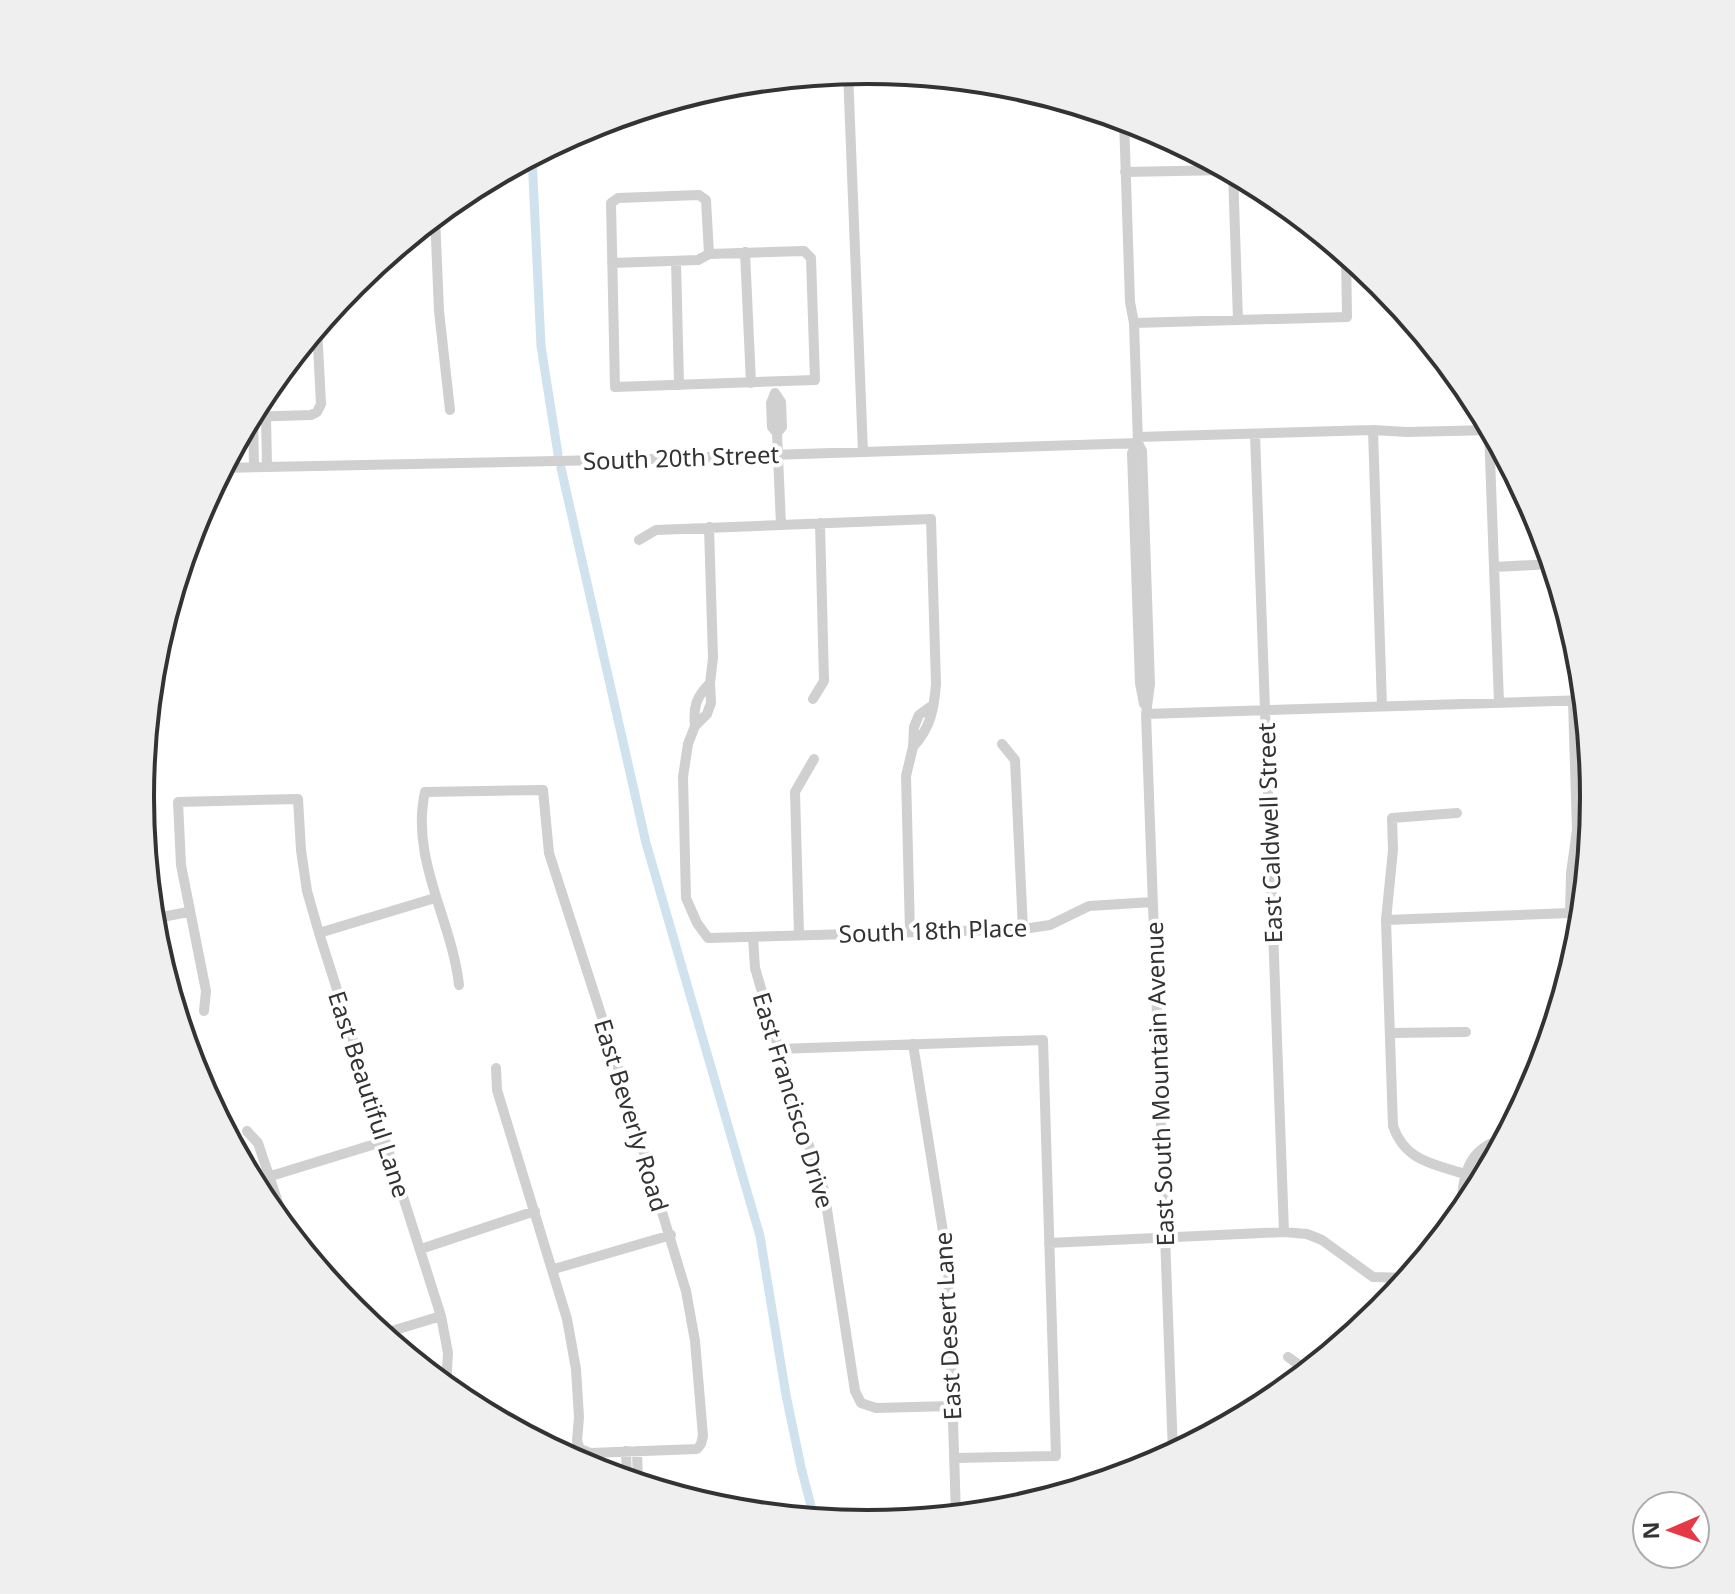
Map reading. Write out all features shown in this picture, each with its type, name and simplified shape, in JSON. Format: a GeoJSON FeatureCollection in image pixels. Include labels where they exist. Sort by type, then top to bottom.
{"type":"FeatureCollection","features":[{"type":"Feature","properties":{"kind":"street"},"geometry":{"type":"LineString","coordinates":[[849,85],[863,452]]}},
{"type":"Feature","properties":{"kind":"street","name":"East South Mountain Avenue"},"geometry":{"type":"LineString","coordinates":[[1124,132],[1138,440],[1132,453],[1140,683],[1146,714],[1173,1441]]}},
{"type":"Feature","properties":{"kind":"street"},"geometry":{"type":"LineString","coordinates":[[1125,172],[1208,171]]}},
{"type":"Feature","properties":{"kind":"street"},"geometry":{"type":"LineString","coordinates":[[1232,185],[1238,320]]}},
{"type":"Feature","properties":{"kind":"street"},"geometry":{"type":"LineString","coordinates":[[612,263],[698,260],[709,254],[804,251],[811,258],[815,380],[775,387],[751,383],[615,387],[612,263],[611,203],[618,198],[699,195],[706,200],[709,254]]}},
{"type":"Feature","properties":{"kind":"street"},"geometry":{"type":"LineString","coordinates":[[436,229],[439,311],[450,410]]}},
{"type":"Feature","properties":{"kind":"street"},"geometry":{"type":"LineString","coordinates":[[745,252],[751,383]]}},
{"type":"Feature","properties":{"kind":"street"},"geometry":{"type":"LineString","coordinates":[[676,261],[679,385]]}},
{"type":"Feature","properties":{"kind":"street"},"geometry":{"type":"LineString","coordinates":[[1134,323],[1347,317],[1346,269]]}},
{"type":"Feature","properties":{"kind":"street"},"geometry":{"type":"LineString","coordinates":[[267,467],[266,416],[311,415],[317,412],[321,404],[318,343]]}},
{"type":"Feature","properties":{"kind":"street"},"geometry":{"type":"LineString","coordinates":[[775,387],[781,402],[782,427],[777,433],[781,525]]}},
{"type":"Feature","properties":{"kind":"street"},"geometry":{"type":"LineString","coordinates":[[1373,430],[1382,706]]}},
{"type":"Feature","properties":{"kind":"street","name":"South 20th Street"},"geometry":{"type":"LineString","coordinates":[[236,468],[778,455],[1255,434],[1478,430]]}},
{"type":"Feature","properties":{"kind":"street","name":"East Caldwell Street"},"geometry":{"type":"LineString","coordinates":[[1255,434],[1284,1232]]}},
{"type":"Feature","properties":{"kind":"street"},"geometry":{"type":"LineString","coordinates":[[253,436],[254,467]]}},
{"type":"Feature","properties":{"kind":"street"},"geometry":{"type":"LineString","coordinates":[[1491,451],[1499,703]]}},
{"type":"Feature","properties":{"kind":"street"},"geometry":{"type":"LineString","coordinates":[[639,540],[656,530],[931,519],[936,684],[935,698],[930,707],[932,719],[926,733],[913,747],[906,776],[910,932]]}},
{"type":"Feature","properties":{"kind":"street"},"geometry":{"type":"LineString","coordinates":[[813,699],[824,681],[820,523]]}},
{"type":"Feature","properties":{"kind":"street","name":"South 18th Place"},"geometry":{"type":"LineString","coordinates":[[709,527],[713,658],[711,703],[707,714],[695,726],[688,744],[683,777],[686,898],[697,923],[708,938],[1023,929],[1050,925],[1089,906],[1152,902]]}},
{"type":"Feature","properties":{"kind":"street"},"geometry":{"type":"LineString","coordinates":[[1494,567],[1542,565]]}},
{"type":"Feature","properties":{"kind":"street"},"geometry":{"type":"LineString","coordinates":[[1146,714],[1573,700]]}},
{"type":"Feature","properties":{"kind":"street"},"geometry":{"type":"LineString","coordinates":[[1002,744],[1015,760],[1023,929]]}},
{"type":"Feature","properties":{"kind":"street"},"geometry":{"type":"LineString","coordinates":[[1386,920],[1570,913],[1577,830],[1578,744]]}},
{"type":"Feature","properties":{"kind":"street"},"geometry":{"type":"LineString","coordinates":[[799,935],[795,792],[814,759]]}},
{"type":"Feature","properties":{"kind":"street","name":"East Beverly Road"},"geometry":{"type":"LineString","coordinates":[[435,898],[422,837],[425,792],[543,790],[549,853],[671,1235],[695,1341],[701,1444],[697,1449],[631,1451]]}},
{"type":"Feature","properties":{"kind":"street","name":"East Beautiful Lane"},"geometry":{"type":"LineString","coordinates":[[188,912],[181,865],[178,802],[298,799],[307,891],[441,1316],[448,1353],[447,1373]]}},
{"type":"Feature","properties":{"kind":"street"},"geometry":{"type":"LineString","coordinates":[[1457,813],[1392,818],[1393,850],[1386,920],[1393,1126],[1399,1142],[1422,1160],[1465,1174]]}},
{"type":"Feature","properties":{"kind":"street"},"geometry":{"type":"LineString","coordinates":[[319,933],[435,898],[457,965],[459,985]]}},
{"type":"Feature","properties":{"kind":"street"},"geometry":{"type":"LineString","coordinates":[[165,916],[188,912],[206,991],[204,1011]]}},
{"type":"Feature","properties":{"kind":"street","name":"East Francisco Drive"},"geometry":{"type":"LineString","coordinates":[[753,937],[755,968],[824,1190],[855,1391],[861,1403],[876,1408],[952,1406]]}},
{"type":"Feature","properties":{"kind":"street"},"geometry":{"type":"LineString","coordinates":[[1390,1033],[1466,1032]]}},
{"type":"Feature","properties":{"kind":"street"},"geometry":{"type":"LineString","coordinates":[[778,1049],[1043,1040],[1056,1456],[954,1458]]}},
{"type":"Feature","properties":{"kind":"street","name":"East Desert Lane"},"geometry":{"type":"LineString","coordinates":[[913,1044],[948,1263],[956,1504]]}},
{"type":"Feature","properties":{"kind":"street"},"geometry":{"type":"LineString","coordinates":[[496,1068],[497,1090],[567,1319],[576,1369],[577,1441],[580,1449],[590,1453],[631,1451]]}},
{"type":"Feature","properties":{"kind":"street"},"geometry":{"type":"LineString","coordinates":[[247,1131],[258,1143],[277,1196]]}},
{"type":"Feature","properties":{"kind":"street"},"geometry":{"type":"LineString","coordinates":[[271,1176],[385,1141]]}},
{"type":"Feature","properties":{"kind":"street"},"geometry":{"type":"LineString","coordinates":[[1462,1190],[1465,1174],[1476,1153],[1491,1142]]}},
{"type":"Feature","properties":{"kind":"street"},"geometry":{"type":"LineString","coordinates":[[421,1249],[535,1211]]}},
{"type":"Feature","properties":{"kind":"street"},"geometry":{"type":"LineString","coordinates":[[1049,1243],[1284,1232],[1307,1234],[1322,1240],[1373,1277],[1394,1278]]}},
{"type":"Feature","properties":{"kind":"street"},"geometry":{"type":"LineString","coordinates":[[554,1269],[671,1235]]}},
{"type":"Feature","properties":{"kind":"street"},"geometry":{"type":"LineString","coordinates":[[394,1330],[441,1316]]}},
{"type":"Feature","properties":{"kind":"street"},"geometry":{"type":"LineString","coordinates":[[1288,1357],[1299,1365]]}},
{"type":"Feature","properties":{"kind":"street"},"geometry":{"type":"LineString","coordinates":[[629,1468],[631,1451]]}},
{"type":"Feature","properties":{"kind":"street"},"geometry":{"type":"LineString","coordinates":[[631,1451],[635,1471]]}},
{"type":"Feature","properties":{"kind":"waterway"},"geometry":{"type":"LineString","coordinates":[[533,168],[541,346],[558,454]]}},
{"type":"Feature","properties":{"kind":"waterway"},"geometry":{"type":"LineString","coordinates":[[561,468],[646,843],[760,1236],[786,1395],[811,1507]]}}]}
